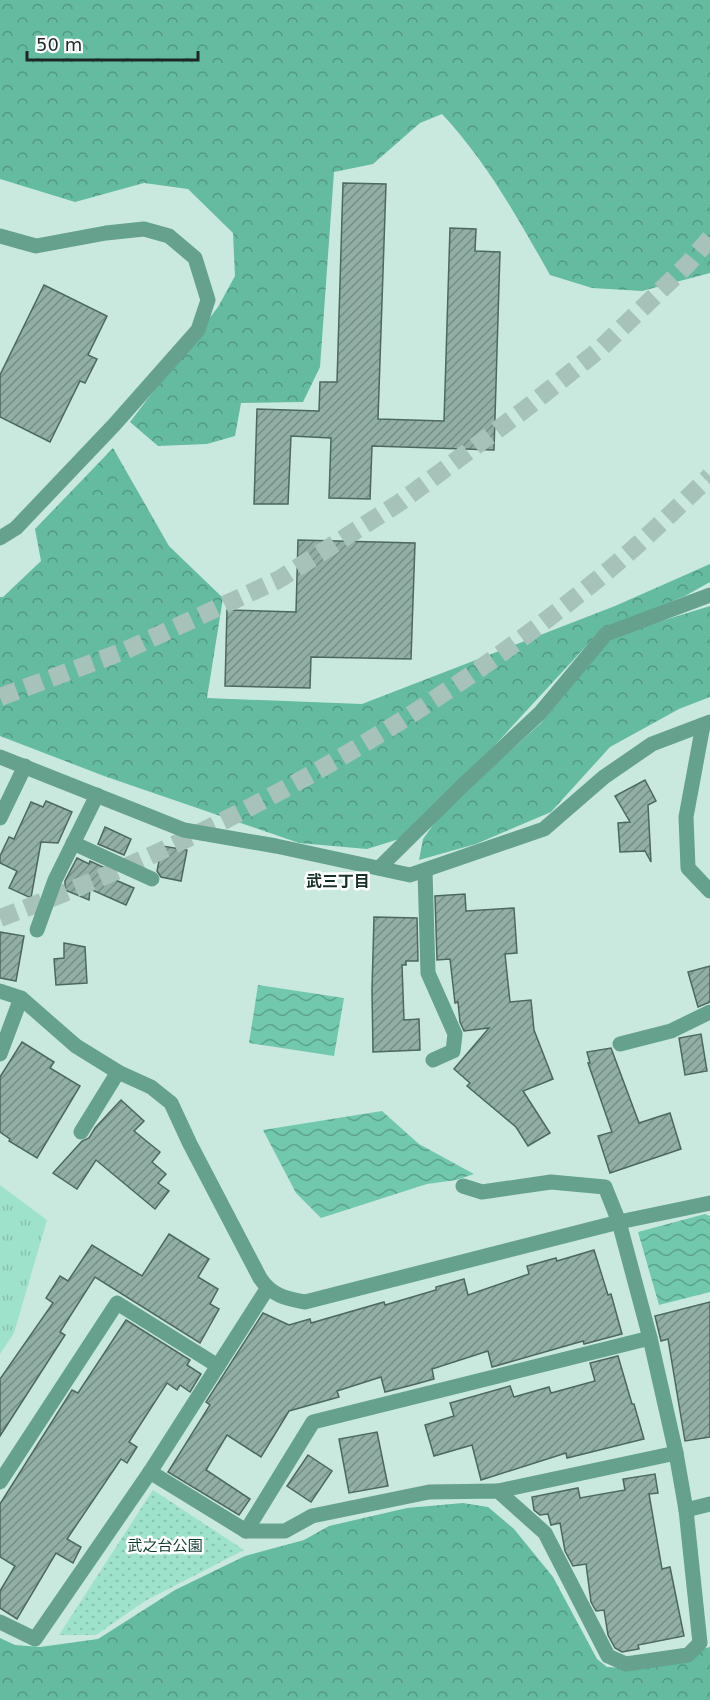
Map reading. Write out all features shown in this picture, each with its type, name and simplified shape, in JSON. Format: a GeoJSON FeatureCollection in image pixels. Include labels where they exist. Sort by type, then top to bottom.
{"type":"FeatureCollection","features":[{"type":"Feature","properties":{"kind":"street"},"geometry":{"type":"LineString","coordinates":[[0,236],[36,246],[106,233],[144,229],[170,236],[195,258],[208,300],[198,330],[106,434],[16,528],[0,538]]}},
{"type":"Feature","properties":{"kind":"street"},"geometry":{"type":"LineString","coordinates":[[379,868],[540,713],[606,634],[710,595]]}},
{"type":"Feature","properties":{"kind":"street"},"geometry":{"type":"LineString","coordinates":[[0,757],[184,830],[276,846],[410,875],[544,829],[604,777],[652,744],[707,723]]}},
{"type":"Feature","properties":{"kind":"street"},"geometry":{"type":"LineString","coordinates":[[707,723],[686,817],[688,868],[710,891]]}},
{"type":"Feature","properties":{"kind":"street"},"geometry":{"type":"LineString","coordinates":[[0,818],[25,766]]}},
{"type":"Feature","properties":{"kind":"street"},"geometry":{"type":"LineString","coordinates":[[37,930],[55,880],[97,795]]}},
{"type":"Feature","properties":{"kind":"street"},"geometry":{"type":"LineString","coordinates":[[73,843],[152,879]]}},
{"type":"Feature","properties":{"kind":"street"},"geometry":{"type":"LineString","coordinates":[[425,871],[428,973],[455,1034],[453,1051],[432,1060]]}},
{"type":"Feature","properties":{"kind":"street"},"geometry":{"type":"LineString","coordinates":[[0,991],[21,998],[76,1046],[118,1072],[151,1087],[171,1103],[190,1144],[267,1289],[285,1299],[305,1302],[619,1222],[710,1203]]}},
{"type":"Feature","properties":{"kind":"street"},"geometry":{"type":"LineString","coordinates":[[0,1054],[21,998]]}},
{"type":"Feature","properties":{"kind":"street"},"geometry":{"type":"LineString","coordinates":[[620,1044],[670,1031],[710,1012]]}},
{"type":"Feature","properties":{"kind":"street"},"geometry":{"type":"LineString","coordinates":[[81,1132],[118,1072]]}},
{"type":"Feature","properties":{"kind":"street"},"geometry":{"type":"LineString","coordinates":[[463,1186],[482,1192],[551,1182],[605,1187],[619,1222],[650,1338],[676,1453],[686,1510],[700,1643],[688,1655],[626,1665],[608,1656],[545,1533],[498,1491]]}},
{"type":"Feature","properties":{"kind":"street"},"geometry":{"type":"LineString","coordinates":[[0,1622],[35,1640],[150,1472],[267,1289]]}},
{"type":"Feature","properties":{"kind":"street"},"geometry":{"type":"LineString","coordinates":[[0,1482],[117,1303],[218,1366]]}},
{"type":"Feature","properties":{"kind":"street"},"geometry":{"type":"LineString","coordinates":[[246,1531],[313,1422],[650,1338]]}},
{"type":"Feature","properties":{"kind":"street"},"geometry":{"type":"LineString","coordinates":[[150,1472],[246,1531],[285,1532],[312,1516],[429,1492],[498,1491],[676,1453]]}},
{"type":"Feature","properties":{"kind":"street"},"geometry":{"type":"LineString","coordinates":[[686,1510],[710,1503]]}},
{"type":"Feature","properties":{"kind":"green space"},"geometry":{"type":"Polygon","coordinates":[[[0,0],[710,0],[710,273],[642,291],[592,288],[550,275],[487,171],[442,114],[420,123],[373,164],[334,172],[320,367],[303,402],[241,403],[235,436],[207,444],[158,446],[130,422],[218,307],[235,276],[233,233],[188,189],[144,183],[75,202],[0,179],[0,0]]]}},
{"type":"Feature","properties":{"kind":"green space"},"geometry":{"type":"Polygon","coordinates":[[[113,448],[169,546],[223,598],[207,698],[362,704],[615,606],[710,564],[710,582],[685,596],[600,631],[412,835],[367,849],[299,843],[104,776],[0,736],[0,597],[3,597],[41,561],[35,529],[113,448]]]}},
{"type":"Feature","properties":{"kind":"green space"},"geometry":{"type":"Polygon","coordinates":[[[710,606],[710,697],[679,709],[610,747],[551,812],[476,844],[419,860],[423,839],[441,814],[541,723],[613,636],[710,606]]]}},
{"type":"Feature","properties":{"kind":"green space"},"geometry":{"type":"Polygon","coordinates":[[[0,1185],[47,1220],[14,1333],[0,1354],[0,1185]]]}},
{"type":"Feature","properties":{"kind":"green space","name":"武之台公園"},"geometry":{"type":"Polygon","coordinates":[[[153,1490],[244,1550],[145,1601],[96,1635],[59,1635],[153,1490]]]}},
{"type":"Feature","properties":{"kind":"green space"},"geometry":{"type":"Polygon","coordinates":[[[463,1503],[488,1507],[514,1529],[553,1577],[597,1659],[607,1667],[625,1668],[710,1647],[710,1700],[0,1700],[0,1638],[15,1645],[40,1647],[98,1639],[175,1590],[245,1556],[304,1540],[329,1526],[407,1508],[463,1503]]]}},
{"type":"Feature","properties":{"kind":"water"},"geometry":{"type":"Polygon","coordinates":[[[258,985],[344,998],[334,1056],[249,1043],[258,985]]]}},
{"type":"Feature","properties":{"kind":"water"},"geometry":{"type":"Polygon","coordinates":[[[382,1111],[419,1144],[474,1174],[456,1180],[427,1184],[321,1218],[296,1193],[263,1130],[382,1111]]]}},
{"type":"Feature","properties":{"kind":"water"},"geometry":{"type":"Polygon","coordinates":[[[705,1214],[710,1216],[710,1292],[659,1305],[638,1232],[705,1214]]]}},
{"type":"Feature","properties":{"kind":"building"},"geometry":{"type":"Polygon","coordinates":[[[343,183],[386,184],[378,419],[444,421],[450,228],[476,229],[475,251],[500,252],[494,450],[372,446],[370,499],[329,498],[331,438],[291,436],[288,504],[254,504],[257,409],[319,411],[320,382],[337,382],[343,183]]]}},
{"type":"Feature","properties":{"kind":"building"},"geometry":{"type":"Polygon","coordinates":[[[44,285],[107,316],[88,355],[97,359],[85,383],[80,381],[50,442],[0,417],[0,375],[44,285]]]}},
{"type":"Feature","properties":{"kind":"building"},"geometry":{"type":"Polygon","coordinates":[[[298,540],[415,543],[411,659],[311,657],[310,688],[225,686],[227,610],[296,612],[298,540]]]}},
{"type":"Feature","properties":{"kind":"building"},"geometry":{"type":"Polygon","coordinates":[[[645,780],[656,801],[648,805],[651,862],[645,851],[620,852],[618,823],[630,822],[615,796],[645,780]]]}},
{"type":"Feature","properties":{"kind":"building"},"geometry":{"type":"Polygon","coordinates":[[[46,801],[72,812],[58,843],[41,842],[31,898],[9,888],[17,871],[0,863],[0,856],[9,837],[14,839],[31,802],[43,807],[46,801]]]}},
{"type":"Feature","properties":{"kind":"building"},"geometry":{"type":"Polygon","coordinates":[[[105,827],[131,839],[124,855],[98,844],[105,827]]]}},
{"type":"Feature","properties":{"kind":"building"},"geometry":{"type":"Polygon","coordinates":[[[162,846],[187,850],[181,881],[161,877],[157,871],[162,846]]]}},
{"type":"Feature","properties":{"kind":"building"},"geometry":{"type":"Polygon","coordinates":[[[77,858],[89,864],[90,861],[116,873],[113,879],[134,888],[126,905],[90,889],[89,900],[65,890],[65,881],[77,858]]]}},
{"type":"Feature","properties":{"kind":"building"},"geometry":{"type":"Polygon","coordinates":[[[465,894],[466,911],[514,908],[517,953],[505,954],[510,1002],[531,1000],[534,1030],[553,1079],[523,1091],[550,1133],[528,1146],[516,1127],[467,1086],[470,1083],[454,1069],[489,1028],[464,1031],[460,1022],[458,1002],[455,1003],[450,959],[437,960],[435,896],[465,894]]]}},
{"type":"Feature","properties":{"kind":"building"},"geometry":{"type":"Polygon","coordinates":[[[374,917],[417,918],[418,961],[406,961],[406,965],[402,965],[404,1020],[419,1019],[420,1050],[373,1052],[374,917]]]}},
{"type":"Feature","properties":{"kind":"building"},"geometry":{"type":"Polygon","coordinates":[[[0,932],[24,936],[16,981],[0,978],[0,932]]]}},
{"type":"Feature","properties":{"kind":"building"},"geometry":{"type":"Polygon","coordinates":[[[64,943],[85,947],[87,983],[56,985],[54,959],[64,958],[64,943]]]}},
{"type":"Feature","properties":{"kind":"building"},"geometry":{"type":"Polygon","coordinates":[[[710,966],[710,1002],[698,1007],[688,972],[710,966]]]}},
{"type":"Feature","properties":{"kind":"building"},"geometry":{"type":"Polygon","coordinates":[[[701,1034],[707,1071],[685,1075],[679,1038],[701,1034]]]}},
{"type":"Feature","properties":{"kind":"building"},"geometry":{"type":"Polygon","coordinates":[[[22,1042],[54,1062],[50,1068],[80,1086],[37,1158],[9,1141],[10,1139],[0,1132],[0,1077],[22,1042]]]}},
{"type":"Feature","properties":{"kind":"building"},"geometry":{"type":"Polygon","coordinates":[[[611,1048],[639,1123],[670,1113],[681,1149],[610,1173],[598,1136],[612,1132],[588,1063],[590,1063],[587,1052],[611,1048]]]}},
{"type":"Feature","properties":{"kind":"building"},"geometry":{"type":"Polygon","coordinates":[[[121,1100],[144,1121],[134,1131],[160,1152],[152,1162],[166,1174],[158,1183],[169,1191],[155,1209],[96,1160],[77,1189],[53,1173],[82,1141],[89,1138],[95,1128],[121,1100]]]}},
{"type":"Feature","properties":{"kind":"building"},"geometry":{"type":"Polygon","coordinates":[[[169,1234],[209,1259],[198,1277],[218,1289],[210,1304],[219,1309],[200,1343],[95,1277],[60,1332],[65,1335],[0,1436],[0,1379],[53,1303],[46,1298],[60,1276],[68,1281],[92,1245],[142,1276],[169,1234]]]}},
{"type":"Feature","properties":{"kind":"building"},"geometry":{"type":"Polygon","coordinates":[[[594,1250],[608,1295],[611,1294],[622,1334],[584,1344],[583,1341],[492,1367],[488,1351],[432,1369],[434,1379],[385,1392],[381,1377],[337,1391],[339,1397],[289,1411],[261,1457],[227,1435],[206,1470],[250,1499],[239,1515],[168,1472],[210,1405],[206,1402],[263,1313],[289,1325],[310,1319],[311,1323],[384,1302],[385,1305],[464,1279],[468,1295],[529,1274],[527,1266],[556,1258],[557,1261],[594,1250]]]}},
{"type":"Feature","properties":{"kind":"building"},"geometry":{"type":"Polygon","coordinates":[[[710,1302],[710,1437],[685,1441],[668,1339],[661,1341],[655,1316],[710,1302]]]}},
{"type":"Feature","properties":{"kind":"building"},"geometry":{"type":"Polygon","coordinates":[[[126,1320],[190,1360],[187,1365],[201,1374],[190,1392],[180,1385],[177,1390],[167,1383],[129,1442],[137,1447],[127,1463],[121,1459],[67,1539],[81,1547],[73,1563],[56,1553],[17,1619],[0,1608],[0,1591],[15,1566],[0,1557],[0,1504],[72,1390],[78,1393],[126,1320]]]}},
{"type":"Feature","properties":{"kind":"building"},"geometry":{"type":"Polygon","coordinates":[[[618,1356],[644,1439],[567,1458],[566,1453],[481,1480],[472,1445],[434,1456],[425,1425],[454,1416],[450,1403],[510,1386],[514,1397],[549,1387],[551,1393],[595,1381],[590,1363],[618,1356]]]}},
{"type":"Feature","properties":{"kind":"building"},"geometry":{"type":"Polygon","coordinates":[[[377,1432],[388,1486],[349,1493],[339,1439],[377,1432]]]}},
{"type":"Feature","properties":{"kind":"building"},"geometry":{"type":"Polygon","coordinates":[[[308,1455],[332,1471],[311,1502],[287,1486],[308,1455]]]}},
{"type":"Feature","properties":{"kind":"building"},"geometry":{"type":"Polygon","coordinates":[[[655,1474],[658,1493],[649,1494],[662,1569],[670,1567],[684,1636],[638,1645],[639,1649],[622,1652],[615,1648],[608,1635],[604,1610],[596,1611],[591,1602],[586,1564],[573,1566],[565,1551],[560,1523],[551,1525],[548,1514],[540,1515],[534,1510],[532,1497],[578,1488],[580,1498],[625,1490],[623,1479],[655,1474]]]}},
{"type":"Feature","properties":{"kind":"tunnel"},"geometry":{"type":"LineString","coordinates":[[0,697],[124,651],[278,580],[399,503],[524,410],[600,349],[688,264],[710,238]]}},
{"type":"Feature","properties":{"kind":"tunnel"},"geometry":{"type":"LineString","coordinates":[[0,918],[157,853],[310,775],[384,731],[456,685],[593,583],[710,476]]}},
{"type":"Feature","properties":{"kind":"district","name":"武三丁目"},"geometry":{"type":"Point","coordinates":[338,881]}}]}
